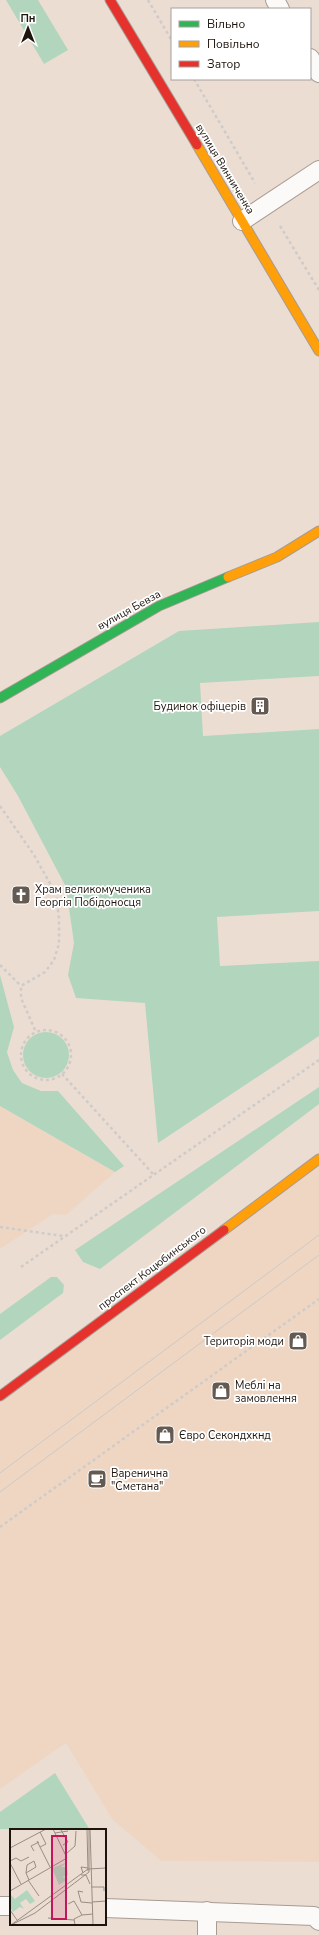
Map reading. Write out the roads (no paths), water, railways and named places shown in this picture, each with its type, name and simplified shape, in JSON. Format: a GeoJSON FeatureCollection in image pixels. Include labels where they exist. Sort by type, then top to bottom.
{"type":"FeatureCollection","features":[{"type":"Feature","properties":{"kind":"street","name":"вулиця Винниченка"},"geometry":{"type":"LineString","coordinates":[[110,0],[319,352]]}},
{"type":"Feature","properties":{"kind":"street","name":"вулиця Бевза"},"geometry":{"type":"LineString","coordinates":[[0,698],[159,606],[277,557],[319,531]]}},
{"type":"Feature","properties":{"kind":"street","name":"проспект Коцюбинського"},"geometry":{"type":"LineString","coordinates":[[0,1396],[319,1159]]}},
{"type":"Feature","properties":{"kind":"lane"},"geometry":{"type":"LineString","coordinates":[[311,60],[319,74]]}},
{"type":"Feature","properties":{"kind":"lane"},"geometry":{"type":"LineString","coordinates":[[242,221],[319,170]]}},
{"type":"Feature","properties":{"kind":"lane"},"geometry":{"type":"LineString","coordinates":[[106,1908],[314,1916],[319,1921]]}},
{"type":"Feature","properties":{"kind":"lane"},"geometry":{"type":"LineString","coordinates":[[207,1911],[207,1935]]}},
{"type":"Feature","properties":{"kind":"tram line"},"geometry":{"type":"LineString","coordinates":[[0,1473],[319,1235]]}},
{"type":"Feature","properties":{"kind":"tram line"},"geometry":{"type":"LineString","coordinates":[[0,1492],[319,1255]]}},
{"type":"Feature","properties":{"kind":"place","name":"Будинок офіцерів"},"geometry":{"type":"Point","coordinates":[260,706]}},
{"type":"Feature","properties":{"kind":"place","name":"Храм великомученика Георгія Побідоносця"},"geometry":{"type":"Point","coordinates":[21,895]}},
{"type":"Feature","properties":{"kind":"place","name":"Територія моди"},"geometry":{"type":"Point","coordinates":[298,1341]}},
{"type":"Feature","properties":{"kind":"place","name":"Меблі на замовлення"},"geometry":{"type":"Point","coordinates":[221,1391]}},
{"type":"Feature","properties":{"kind":"place","name":"Євро Секондхкнд"},"geometry":{"type":"Point","coordinates":[165,1435]}},
{"type":"Feature","properties":{"kind":"place","name":"Варенична \"Сметана\""},"geometry":{"type":"Point","coordinates":[97,1479]}}]}
